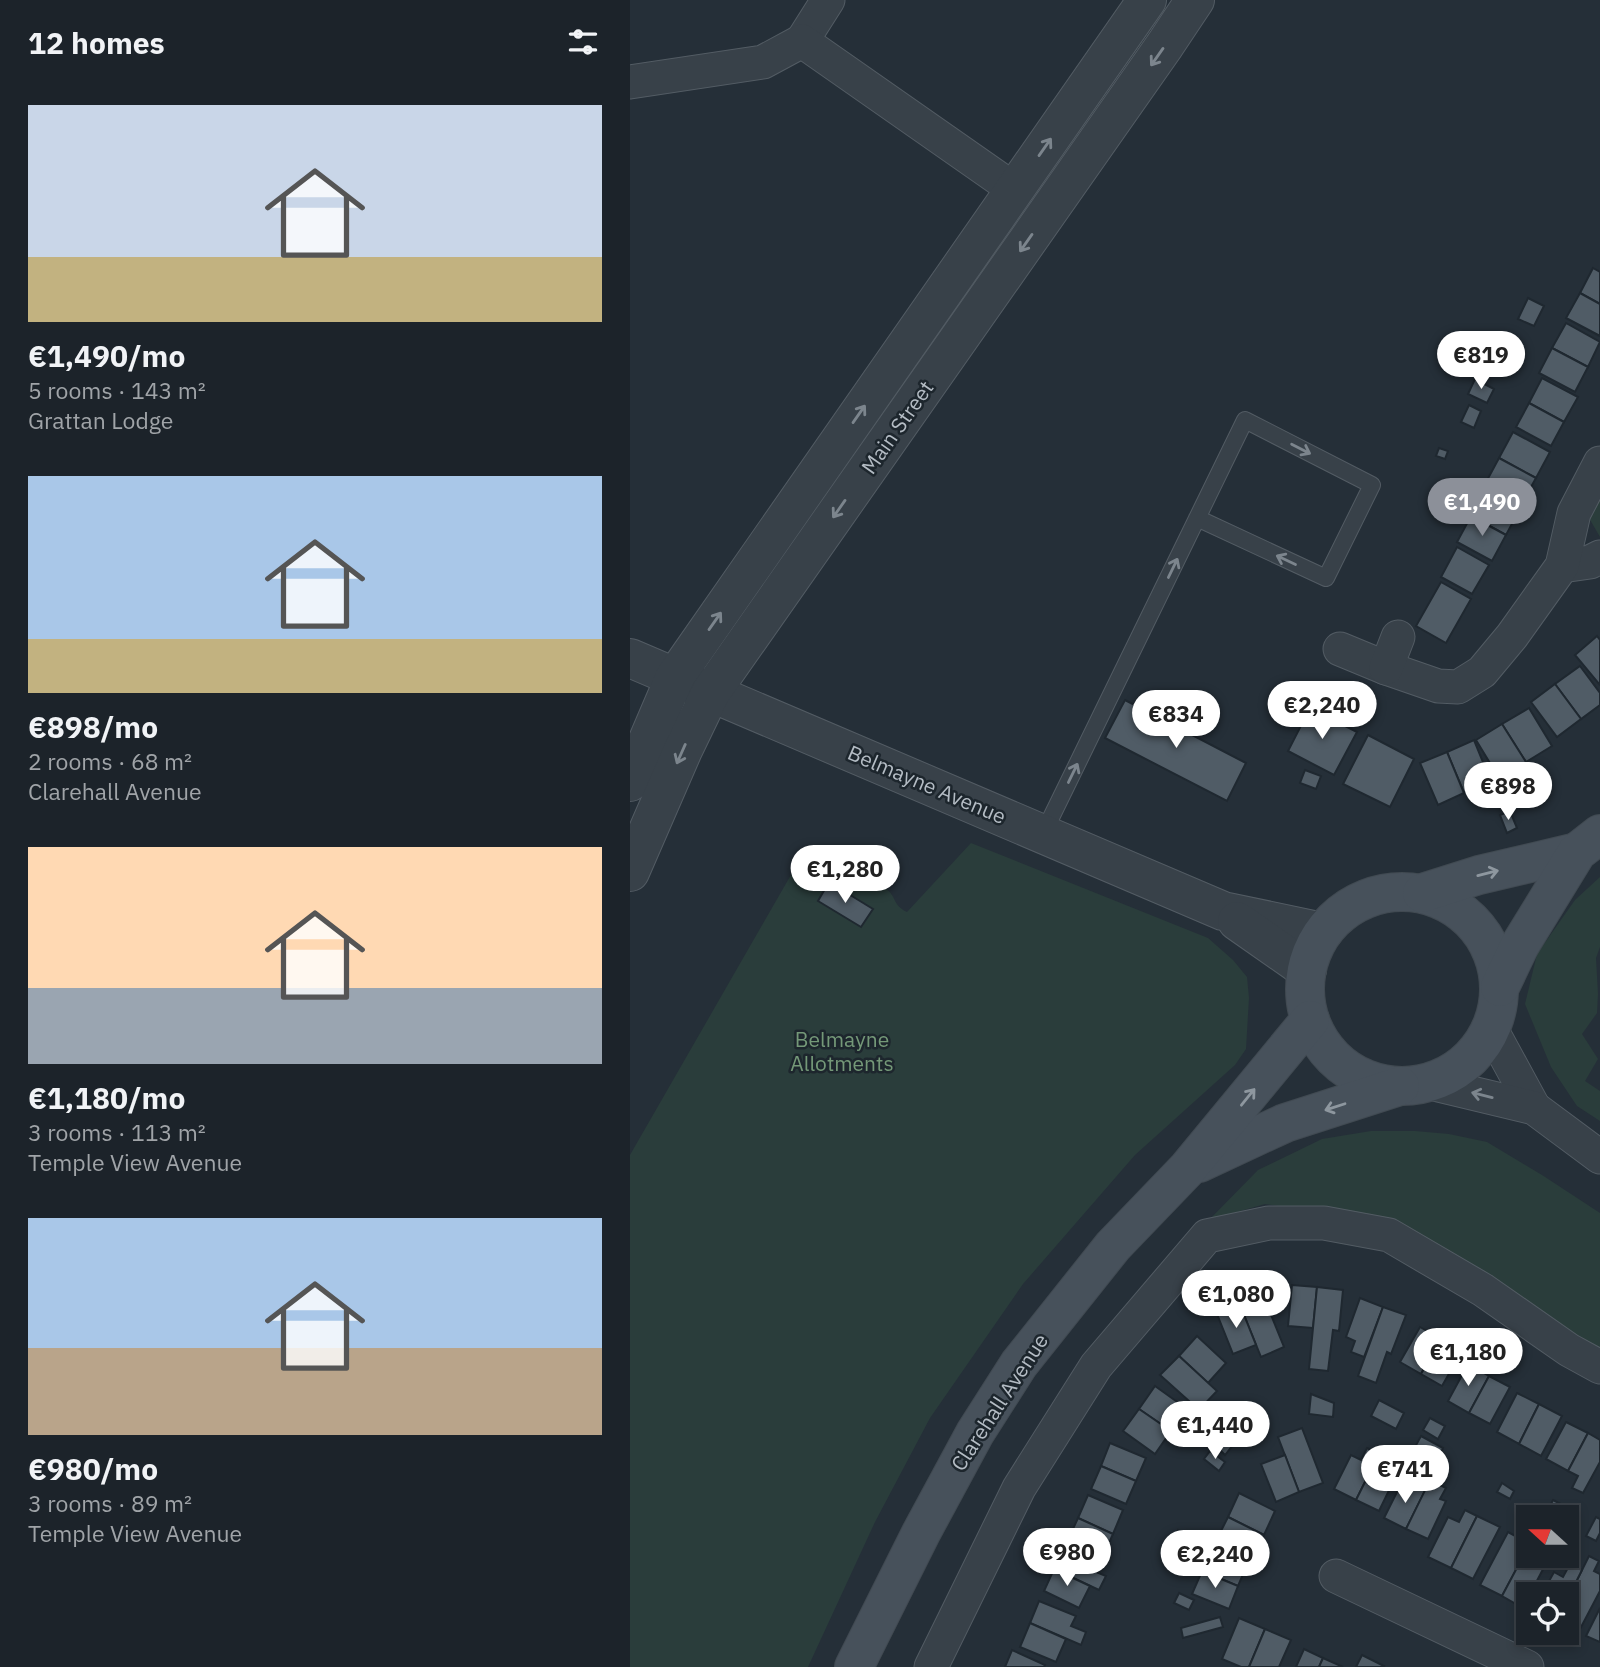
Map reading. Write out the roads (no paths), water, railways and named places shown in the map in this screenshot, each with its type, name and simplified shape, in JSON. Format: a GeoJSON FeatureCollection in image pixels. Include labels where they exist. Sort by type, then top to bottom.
{"type":"FeatureCollection","features":[{"type":"Feature","properties":{"kind":"main road"},"geometry":{"type":"LineString","coordinates":[[1422,893],[1589,843]]}},
{"type":"Feature","properties":{"kind":"main road"},"geometry":{"type":"LineString","coordinates":[[1500,987],[1520,945],[1589,843]]}},
{"type":"Feature","properties":{"kind":"main road"},"geometry":{"type":"LineString","coordinates":[[1404,891],[1422,893],[1461,911],[1482,933],[1490,947],[1497,964],[1500,987],[1492,1028],[1476,1052],[1455,1071],[1415,1084],[1370,1081],[1344,1067],[1331,1056],[1321,1042],[1310,1020],[1306,1003],[1307,970],[1313,950],[1323,932],[1345,910],[1373,895],[1404,891]]}},
{"type":"Feature","properties":{"kind":"main road","name":"Clarehall Avenue"},"geometry":{"type":"LineString","coordinates":[[855,1667],[920,1533],[975,1433],[1019,1364],[1112,1246],[1188,1168],[1310,1020]]}},
{"type":"Feature","properties":{"kind":"main road","name":"Clarehall Avenue"},"geometry":{"type":"LineString","coordinates":[[1188,1168],[1285,1123],[1415,1084]]}},
{"type":"Feature","properties":{"kind":"street"},"geometry":{"type":"LineString","coordinates":[[630,82],[763,62],[802,41],[828,0]]}},
{"type":"Feature","properties":{"kind":"street","name":"Main Street"},"geometry":{"type":"LineString","coordinates":[[630,782],[675,677],[1147,0]]}},
{"type":"Feature","properties":{"kind":"street","name":"Main Street"},"geometry":{"type":"LineString","coordinates":[[630,872],[677,762],[711,692],[1195,0]]}},
{"type":"Feature","properties":{"kind":"street"},"geometry":{"type":"LineString","coordinates":[[802,41],[1015,190]]}},
{"type":"Feature","properties":{"kind":"street"},"geometry":{"type":"LineString","coordinates":[[1340,649],[1438,686],[1458,687],[1482,673],[1562,566],[1574,513],[1600,463]]}},
{"type":"Feature","properties":{"kind":"street"},"geometry":{"type":"LineString","coordinates":[[1562,566],[1590,562],[1600,557]]}},
{"type":"Feature","properties":{"kind":"street"},"geometry":{"type":"LineString","coordinates":[[1386,668],[1398,637]]}},
{"type":"Feature","properties":{"kind":"street","name":"Belmayne Avenue"},"geometry":{"type":"LineString","coordinates":[[630,658],[1223,911],[1323,932]]}},
{"type":"Feature","properties":{"kind":"street","name":"Belmayne Avenue"},"geometry":{"type":"LineString","coordinates":[[1223,911],[1307,970]]}},
{"type":"Feature","properties":{"kind":"street"},"geometry":{"type":"LineString","coordinates":[[1492,1028],[1534,1108]]}},
{"type":"Feature","properties":{"kind":"street"},"geometry":{"type":"LineString","coordinates":[[1415,1084],[1534,1108],[1600,1157]]}},
{"type":"Feature","properties":{"kind":"street"},"geometry":{"type":"LineString","coordinates":[[931,1667],[1019,1488],[1096,1366],[1208,1236],[1269,1223],[1324,1223],[1389,1235],[1483,1290],[1569,1350],[1600,1367]]}},
{"type":"Feature","properties":{"kind":"street"},"geometry":{"type":"LineString","coordinates":[[1336,1576],[1527,1667]]}},
{"type":"Feature","properties":{"kind":"lane"},"geometry":{"type":"LineString","coordinates":[[1043,834],[1197,517],[1245,420],[1372,485],[1326,578],[1197,517]]}},
{"type":"Feature","properties":{"kind":"park label","name":"Belmayne Allotments"},"geometry":{"type":"Point","coordinates":[842,1051]}}]}
